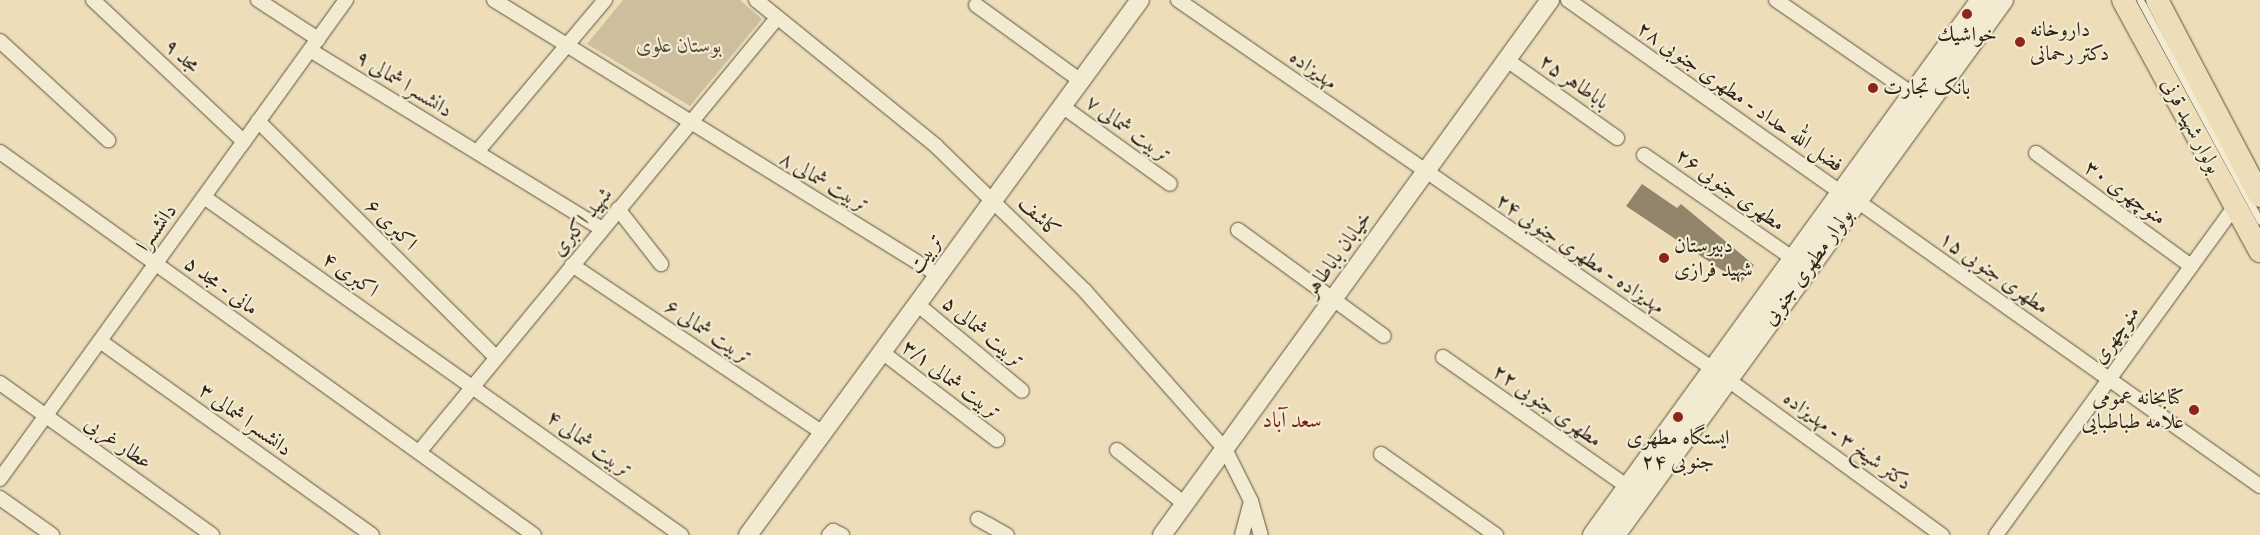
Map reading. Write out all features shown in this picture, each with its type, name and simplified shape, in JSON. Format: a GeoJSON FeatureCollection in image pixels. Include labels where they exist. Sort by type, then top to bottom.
{"type":"FeatureCollection","features":[{"type":"Feature","properties":{"kind":"main road","name":"بولوار مطهری جنوبی"},"geometry":{"type":"LineString","coordinates":[[1593,535],[1628,487],[1720,374],[1848,196],[2003,0]]}},
{"type":"Feature","properties":{"kind":"main road","name":"بولوار شهید قرنی"},"geometry":{"type":"LineString","coordinates":[[2123,0],[2234,207],[2260,251]]}},
{"type":"Feature","properties":{"kind":"main road","name":"بولوار شهید قرنی"},"geometry":{"type":"LineString","coordinates":[[2157,0],[2260,196]]}},
{"type":"Feature","properties":{"kind":"main road","name":"بولوار مطهری جنوبی"},"geometry":{"type":"LineString","coordinates":[[1615,535],[1720,374],[1792,258],[1848,196],[1911,93],[1978,1]]}},
{"type":"Feature","properties":{"kind":"street","name":"مجد ۹"},"geometry":{"type":"LineString","coordinates":[[93,0],[244,142]]}},
{"type":"Feature","properties":{"kind":"street","name":"دانشسرا شمالی ۹"},"geometry":{"type":"LineString","coordinates":[[258,0],[314,44],[478,152],[602,229]]}},
{"type":"Feature","properties":{"kind":"street","name":"دانشسرا"},"geometry":{"type":"LineString","coordinates":[[0,479],[346,0]]}},
{"type":"Feature","properties":{"kind":"street","name":"تربیت شمالی ۸"},"geometry":{"type":"LineString","coordinates":[[494,0],[565,48],[938,275]]}},
{"type":"Feature","properties":{"kind":"street"},"geometry":{"type":"LineString","coordinates":[[478,152],[605,0]]}},
{"type":"Feature","properties":{"kind":"street","name":"کاشف"},"geometry":{"type":"LineString","coordinates":[[757,0],[776,18],[936,146],[1086,291],[1225,448],[1252,501],[1261,535]]}},
{"type":"Feature","properties":{"kind":"street","name":"تربیت"},"geometry":{"type":"LineString","coordinates":[[748,535],[1140,0]]}},
{"type":"Feature","properties":{"kind":"street","name":"مهدیزاده"},"geometry":{"type":"LineString","coordinates":[[1178,0],[1424,174]]}},
{"type":"Feature","properties":{"kind":"street","name":"خیابان باباطاهر"},"geometry":{"type":"LineString","coordinates":[[1162,535],[1550,0]]}},
{"type":"Feature","properties":{"kind":"street","name":"فضل الله حداد - مطهری جنوبی ۲۸"},"geometry":{"type":"LineString","coordinates":[[1568,0],[1848,196]]}},
{"type":"Feature","properties":{"kind":"street"},"geometry":{"type":"LineString","coordinates":[[1776,0],[1911,93]]}},
{"type":"Feature","properties":{"kind":"street"},"geometry":{"type":"LineString","coordinates":[[976,5],[1081,81]]}},
{"type":"Feature","properties":{"kind":"street","name":"شهید اکبری"},"geometry":{"type":"LineString","coordinates":[[419,452],[776,18]]}},
{"type":"Feature","properties":{"kind":"street"},"geometry":{"type":"LineString","coordinates":[[0,41],[108,140]]}},
{"type":"Feature","properties":{"kind":"street","name":"باباطاهر ۲۵"},"geometry":{"type":"LineString","coordinates":[[1507,60],[1617,138]]}},
{"type":"Feature","properties":{"kind":"street","name":"تربیت شمالی ۷"},"geometry":{"type":"LineString","coordinates":[[1062,106],[1170,184]]}},
{"type":"Feature","properties":{"kind":"street","name":"اکبری ۶"},"geometry":{"type":"LineString","coordinates":[[258,121],[496,357]]}},
{"type":"Feature","properties":{"kind":"street","name":"مانی - مجد ۵"},"geometry":{"type":"LineString","coordinates":[[0,152],[534,535]]}},
{"type":"Feature","properties":{"kind":"street","name":"منوچهری ۳۰"},"geometry":{"type":"LineString","coordinates":[[2036,153],[2191,266]]}},
{"type":"Feature","properties":{"kind":"street","name":"مطهری جنوبی ۲۶"},"geometry":{"type":"LineString","coordinates":[[1644,155],[1792,258]]}},
{"type":"Feature","properties":{"kind":"street","name":"مهدیزاده - مطهری جنوبی ۲۴"},"geometry":{"type":"LineString","coordinates":[[1424,174],[1720,374]]}},
{"type":"Feature","properties":{"kind":"street","name":"مطهری جنوبی ۱۵"},"geometry":{"type":"LineString","coordinates":[[1848,196],[2260,486]]}},
{"type":"Feature","properties":{"kind":"street","name":"اکبری ۴"},"geometry":{"type":"LineString","coordinates":[[204,197],[473,385]]}},
{"type":"Feature","properties":{"kind":"street","name":"منوچهری"},"geometry":{"type":"LineString","coordinates":[[1996,535],[2234,207]]}},
{"type":"Feature","properties":{"kind":"street"},"geometry":{"type":"LineString","coordinates":[[618,209],[661,264]]}},
{"type":"Feature","properties":{"kind":"street"},"geometry":{"type":"LineString","coordinates":[[1238,230],[1384,336]]}},
{"type":"Feature","properties":{"kind":"street","name":"تربیت شمالی ۶"},"geometry":{"type":"LineString","coordinates":[[572,266],[823,433]]}},
{"type":"Feature","properties":{"kind":"street","name":"تربیت شمالی ۵"},"geometry":{"type":"LineString","coordinates":[[917,304],[1022,391]]}},
{"type":"Feature","properties":{"kind":"street","name":"دانشسرا شمالی ۳"},"geometry":{"type":"LineString","coordinates":[[100,341],[368,534]]}},
{"type":"Feature","properties":{"kind":"street","name":"تربیت شمالی ۳/۱"},"geometry":{"type":"LineString","coordinates":[[882,352],[997,440]]}},
{"type":"Feature","properties":{"kind":"street","name":"مطهری جنوبی ۲۲"},"geometry":{"type":"LineString","coordinates":[[1443,357],[1628,487]]}},
{"type":"Feature","properties":{"kind":"street","name":"دکتر شیخ ۳ - مهدیزاده"},"geometry":{"type":"LineString","coordinates":[[1720,374],[1942,535]]}},
{"type":"Feature","properties":{"kind":"street","name":"عطار غربی"},"geometry":{"type":"LineString","coordinates":[[0,383],[212,535]]}},
{"type":"Feature","properties":{"kind":"street","name":"تربیت شمالی ۴"},"geometry":{"type":"LineString","coordinates":[[473,385],[682,535]]}},
{"type":"Feature","properties":{"kind":"street"},"geometry":{"type":"LineString","coordinates":[[1117,450],[1185,504]]}},
{"type":"Feature","properties":{"kind":"street"},"geometry":{"type":"LineString","coordinates":[[1380,454],[1496,535]]}},
{"type":"Feature","properties":{"kind":"street"},"geometry":{"type":"LineString","coordinates":[[0,498],[52,535]]}},
{"type":"Feature","properties":{"kind":"street"},"geometry":{"type":"LineString","coordinates":[[1242,535],[1252,501]]}},
{"type":"Feature","properties":{"kind":"street"},"geometry":{"type":"LineString","coordinates":[[978,519],[1007,535]]}},
{"type":"Feature","properties":{"kind":"street"},"geometry":{"type":"LineString","coordinates":[[830,535],[836,531],[842,535]]}},
{"type":"Feature","properties":{"kind":"lane"},"geometry":{"type":"LineString","coordinates":[[2140,0],[2260,221]]}},
{"type":"Feature","properties":{"kind":"green space","name":"بوستان علوی"},"geometry":{"type":"Polygon","coordinates":[[[623,0],[740,0],[762,19],[690,106],[587,44],[623,0]]]}},
{"type":"Feature","properties":{"kind":"building"},"geometry":{"type":"Polygon","coordinates":[[[1642,184],[1677,208],[1681,204],[1754,265],[1741,283],[1626,206],[1642,184]]]}},
{"type":"Feature","properties":{"kind":"place","name":"خواشيك"},"geometry":{"type":"Point","coordinates":[1967,14]}},
{"type":"Feature","properties":{"kind":"place","name":"داروخانه دکتر رحمانی"},"geometry":{"type":"Point","coordinates":[2020,42]}},
{"type":"Feature","properties":{"kind":"place","name":"بانک تجارت"},"geometry":{"type":"Point","coordinates":[1873,88]}},
{"type":"Feature","properties":{"kind":"place","name":"دبیرستان شهید فرازی"},"geometry":{"type":"Point","coordinates":[1664,258]}},
{"type":"Feature","properties":{"kind":"place","name":"کتابخانه عمومی علامه طباطبایی"},"geometry":{"type":"Point","coordinates":[2194,410]}},
{"type":"Feature","properties":{"kind":"place","name":"ایستگاه مطهری جنوبی ۲۴"},"geometry":{"type":"Point","coordinates":[1678,417]}},
{"type":"Feature","properties":{"kind":"district","name":"سعد آباد"},"geometry":{"type":"Point","coordinates":[1292,421]}}]}
